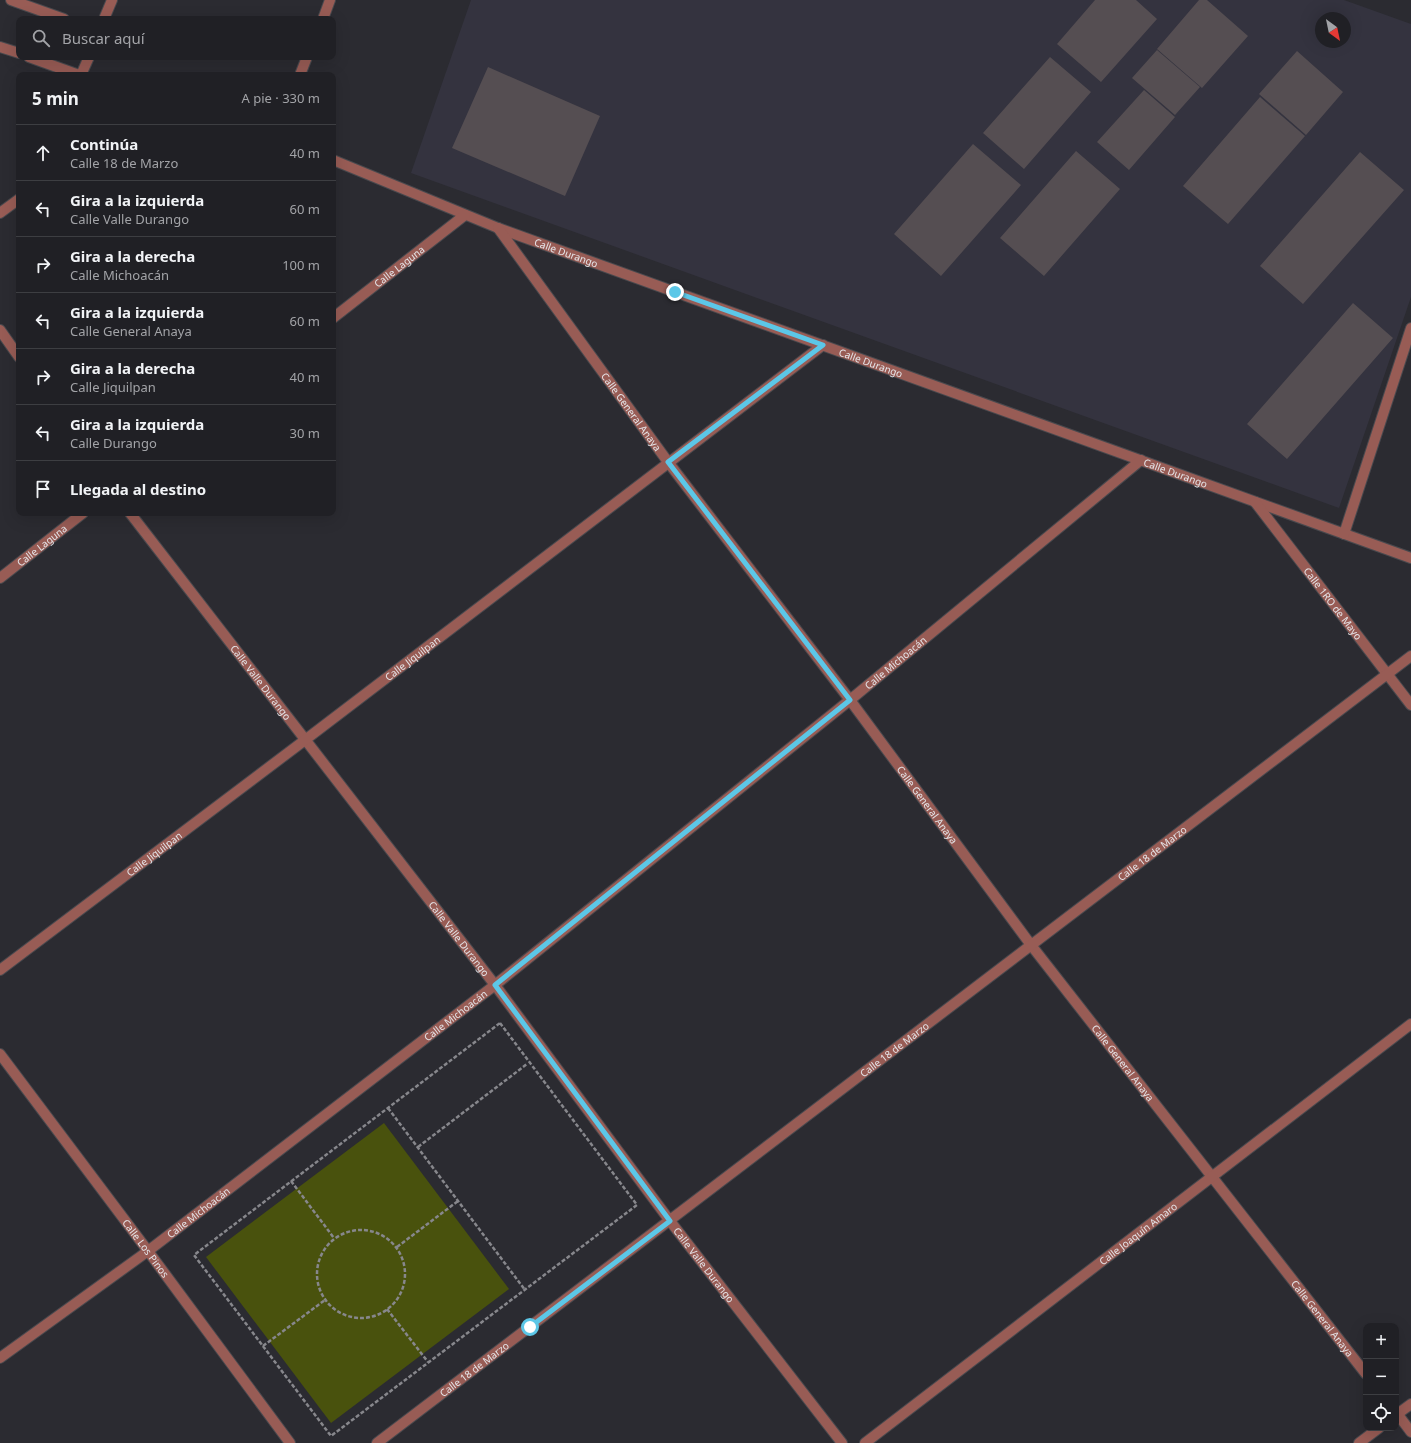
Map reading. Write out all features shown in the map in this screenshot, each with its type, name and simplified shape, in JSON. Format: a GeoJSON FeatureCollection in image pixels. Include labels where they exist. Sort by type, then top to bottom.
{"type":"FeatureCollection","features":[{"type":"Feature","properties":{"kind":"street"},"geometry":{"type":"LineString","coordinates":[[11,0],[56,16]]}},
{"type":"Feature","properties":{"kind":"street"},"geometry":{"type":"LineString","coordinates":[[105,16],[112,0]]}},
{"type":"Feature","properties":{"kind":"street"},"geometry":{"type":"LineString","coordinates":[[324,16],[330,0]]}},
{"type":"Feature","properties":{"kind":"street"},"geometry":{"type":"LineString","coordinates":[[0,46],[16,52]]}},
{"type":"Feature","properties":{"kind":"street"},"geometry":{"type":"LineString","coordinates":[[38,60],[72,72]]}},
{"type":"Feature","properties":{"kind":"street"},"geometry":{"type":"LineString","coordinates":[[82,72],[88,60]]}},
{"type":"Feature","properties":{"kind":"street"},"geometry":{"type":"LineString","coordinates":[[301,72],[307,60]]}},
{"type":"Feature","properties":{"kind":"street","name":"Calle Durango"},"geometry":{"type":"LineString","coordinates":[[336,161],[498,228],[1411,558]]}},
{"type":"Feature","properties":{"kind":"street"},"geometry":{"type":"LineString","coordinates":[[0,213],[16,201]]}},
{"type":"Feature","properties":{"kind":"street","name":"Calle Laguna"},"geometry":{"type":"LineString","coordinates":[[336,316],[465,215]]}},
{"type":"Feature","properties":{"kind":"street","name":"Calle General Anaya"},"geometry":{"type":"LineString","coordinates":[[498,228],[668,462],[850,700],[1031,945],[1363,1370]]}},
{"type":"Feature","properties":{"kind":"street"},"geometry":{"type":"LineString","coordinates":[[1344,534],[1411,328]]}},
{"type":"Feature","properties":{"kind":"street"},"geometry":{"type":"LineString","coordinates":[[0,330],[16,353]]}},
{"type":"Feature","properties":{"kind":"street","name":"Calle Jiquilpan"},"geometry":{"type":"LineString","coordinates":[[0,970],[305,740],[823,345]]}},
{"type":"Feature","properties":{"kind":"street","name":"Calle Michoacán"},"geometry":{"type":"LineString","coordinates":[[0,1358],[148,1251],[495,985],[850,700],[1141,460]]}},
{"type":"Feature","properties":{"kind":"street","name":"Calle 1RO de Mayo"},"geometry":{"type":"LineString","coordinates":[[1255,502],[1411,705]]}},
{"type":"Feature","properties":{"kind":"street","name":"Calle Laguna"},"geometry":{"type":"LineString","coordinates":[[0,578],[79,516]]}},
{"type":"Feature","properties":{"kind":"street","name":"Calle Valle Durango"},"geometry":{"type":"LineString","coordinates":[[132,516],[495,985],[670,1221],[842,1443]]}},
{"type":"Feature","properties":{"kind":"street","name":"Calle 18 de Marzo"},"geometry":{"type":"LineString","coordinates":[[377,1443],[1411,656]]}},
{"type":"Feature","properties":{"kind":"street","name":"Calle Joaquín Amaro"},"geometry":{"type":"LineString","coordinates":[[865,1443],[1411,1024]]}},
{"type":"Feature","properties":{"kind":"street","name":"Calle Los Pinos"},"geometry":{"type":"LineString","coordinates":[[0,1054],[290,1443]]}},
{"type":"Feature","properties":{"kind":"street"},"geometry":{"type":"LineString","coordinates":[[1399,1412],[1411,1404]]}},
{"type":"Feature","properties":{"kind":"street"},"geometry":{"type":"LineString","coordinates":[[1399,1418],[1411,1432]]}},
{"type":"Feature","properties":{"kind":"street"},"geometry":{"type":"LineString","coordinates":[[1359,1443],[1375,1431]]}},
{"type":"Feature","properties":{"kind":"path"},"geometry":{"type":"LineString","coordinates":[[500,1023],[637,1205],[331,1436],[194,1255],[388,1108],[500,1023]]}},
{"type":"Feature","properties":{"kind":"path"},"geometry":{"type":"LineString","coordinates":[[418,1147],[529,1062]]}},
{"type":"Feature","properties":{"kind":"path"},"geometry":{"type":"LineString","coordinates":[[388,1108],[525,1290]]}},
{"type":"Feature","properties":{"kind":"path"},"geometry":{"type":"LineString","coordinates":[[291,1181],[334,1238]]}},
{"type":"Feature","properties":{"kind":"path"},"geometry":{"type":"LineString","coordinates":[[397,1247],[458,1201]]}},
{"type":"Feature","properties":{"kind":"path"},"geometry":{"type":"LineString","coordinates":[[361,1229],[374,1231],[387,1238],[397,1247],[403,1259],[405,1273],[403,1287],[397,1299],[387,1309],[375,1316],[361,1318],[347,1316],[335,1310],[325,1300],[319,1287],[316,1274],[318,1260],[325,1248],[334,1238],[347,1232],[361,1229]]}},
{"type":"Feature","properties":{"kind":"path"},"geometry":{"type":"LineString","coordinates":[[263,1346],[325,1300]]}},
{"type":"Feature","properties":{"kind":"path"},"geometry":{"type":"LineString","coordinates":[[387,1309],[428,1362]]}},
{"type":"Feature","properties":{"kind":"shaded area"},"geometry":{"type":"Polygon","coordinates":[[[471,0],[1344,0],[1411,24],[1411,297],[1339,508],[411,173],[471,0]]]}},
{"type":"Feature","properties":{"kind":"green space"},"geometry":{"type":"Polygon","coordinates":[[[384,1123],[509,1289],[331,1423],[206,1257],[384,1123]]]}},
{"type":"Feature","properties":{"kind":"building"},"geometry":{"type":"Polygon","coordinates":[[[1095,0],[1136,0],[1157,19],[1101,82],[1057,44],[1095,0]]]}},
{"type":"Feature","properties":{"kind":"building"},"geometry":{"type":"Polygon","coordinates":[[[1199,0],[1207,0],[1248,36],[1202,88],[1157,49],[1199,0]]]}},
{"type":"Feature","properties":{"kind":"building"},"geometry":{"type":"Polygon","coordinates":[[[1157,50],[1200,87],[1175,115],[1132,78],[1157,50]]]}},
{"type":"Feature","properties":{"kind":"building"},"geometry":{"type":"Polygon","coordinates":[[[1297,51],[1343,92],[1306,135],[1259,94],[1297,51]]]}},
{"type":"Feature","properties":{"kind":"building"},"geometry":{"type":"Polygon","coordinates":[[[1050,57],[1091,92],[1024,169],[983,133],[1050,57]]]}},
{"type":"Feature","properties":{"kind":"building"},"geometry":{"type":"Polygon","coordinates":[[[488,67],[600,116],[565,196],[452,148],[488,67]]]}},
{"type":"Feature","properties":{"kind":"building"},"geometry":{"type":"Polygon","coordinates":[[[1144,90],[1175,117],[1129,170],[1097,142],[1144,90]]]}},
{"type":"Feature","properties":{"kind":"building"},"geometry":{"type":"Polygon","coordinates":[[[1260,97],[1305,136],[1228,224],[1183,186],[1260,97]]]}},
{"type":"Feature","properties":{"kind":"building"},"geometry":{"type":"Polygon","coordinates":[[[973,144],[1021,185],[941,276],[894,234],[973,144]]]}},
{"type":"Feature","properties":{"kind":"building"},"geometry":{"type":"Polygon","coordinates":[[[1076,151],[1120,189],[1044,276],[1000,238],[1076,151]]]}},
{"type":"Feature","properties":{"kind":"building"},"geometry":{"type":"Polygon","coordinates":[[[1360,152],[1404,190],[1303,304],[1260,266],[1360,152]]]}},
{"type":"Feature","properties":{"kind":"building"},"geometry":{"type":"Polygon","coordinates":[[[1353,303],[1393,338],[1287,459],[1247,424],[1353,303]]]}},
{"type":"Feature","properties":{"kind":"route"},"geometry":{"type":"LineString","coordinates":[[530,1327],[670,1221],[495,985],[850,700],[668,462],[823,345],[675,292]]}}]}
